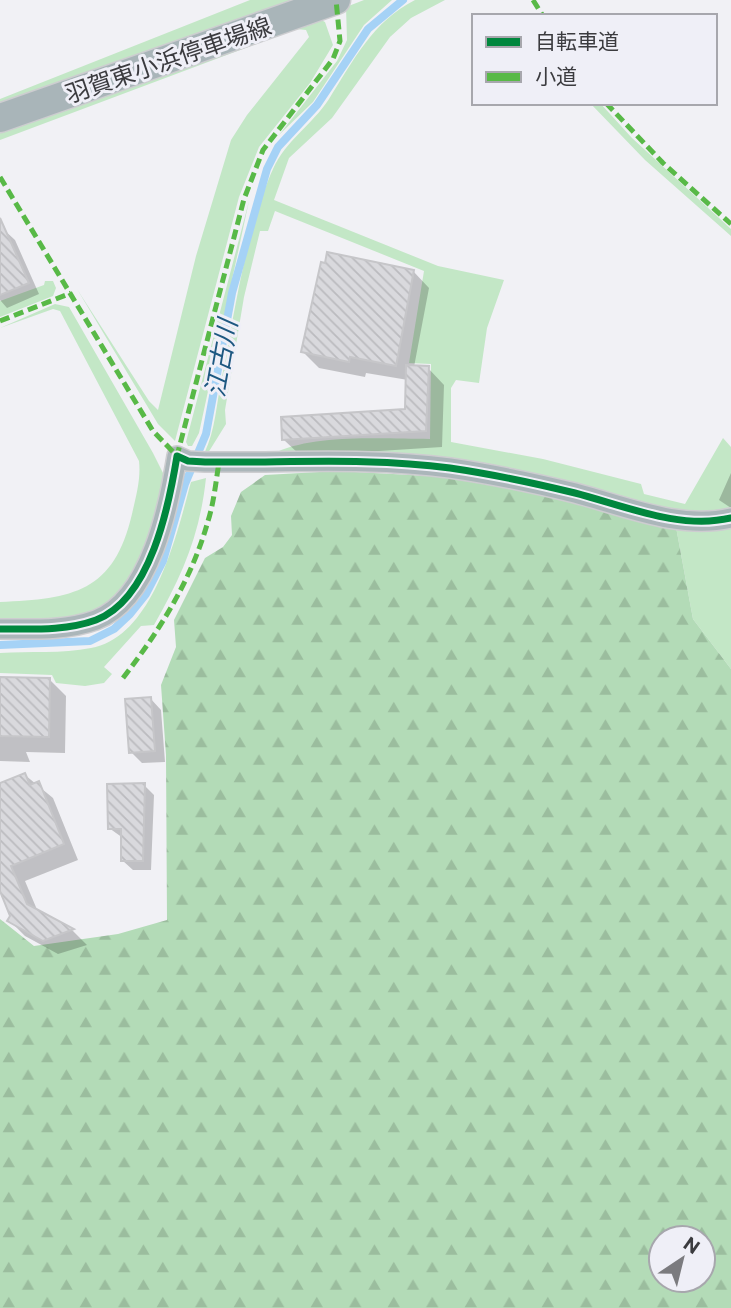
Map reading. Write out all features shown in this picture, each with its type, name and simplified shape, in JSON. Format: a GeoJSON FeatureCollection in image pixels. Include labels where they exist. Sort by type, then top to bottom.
{"type":"FeatureCollection","features":[{"type":"Feature","properties":{"kind":"main road","name":"羽賀東小浜停車場線"},"geometry":{"type":"LineString","coordinates":[[0,118],[336,0]]}},
{"type":"Feature","properties":{"kind":"street"},"geometry":{"type":"LineString","coordinates":[[0,629],[77,626],[100,618],[117,606],[146,565],[156,542],[170,495],[177,456],[196,461],[398,462],[512,480],[695,522],[731,518]]}},
{"type":"Feature","properties":{"kind":"green space"},"geometry":{"type":"Polygon","coordinates":[[[250,0],[315,0],[0,110],[0,99],[250,0]]]}},
{"type":"Feature","properties":{"kind":"green space"},"geometry":{"type":"Polygon","coordinates":[[[364,0],[392,0],[364,25],[313,102],[279,135],[337,61],[347,40],[346,7],[364,0]]]}},
{"type":"Feature","properties":{"kind":"green space"},"geometry":{"type":"Polygon","coordinates":[[[415,0],[445,0],[411,18],[390,37],[332,118],[289,158],[274,200],[438,266],[504,280],[487,328],[479,383],[456,380],[451,388],[451,442],[543,459],[641,484],[644,494],[685,504],[723,438],[731,447],[731,513],[695,515],[402,454],[277,452],[311,442],[331,440],[430,439],[431,364],[409,363],[424,271],[275,211],[268,231],[260,231],[244,297],[225,410],[226,424],[208,453],[204,454],[213,426],[249,244],[273,169],[285,149],[329,99],[365,43],[387,19],[415,0]]]}},
{"type":"Feature","properties":{"kind":"green space"},"geometry":{"type":"Polygon","coordinates":[[[316,17],[325,22],[333,45],[310,83],[259,147],[239,197],[175,441],[158,424],[77,289],[149,401],[158,410],[196,256],[231,140],[247,115],[309,37],[306,30],[296,29],[0,140],[0,126],[316,17]]]}},
{"type":"Feature","properties":{"kind":"green space"},"geometry":{"type":"Polygon","coordinates":[[[592,105],[602,105],[632,138],[731,229],[731,236],[645,160],[592,105]]]}},
{"type":"Feature","properties":{"kind":"green space"},"geometry":{"type":"Polygon","coordinates":[[[249,201],[199,433],[192,446],[188,446],[186,442],[249,201]]]}},
{"type":"Feature","properties":{"kind":"green space"},"geometry":{"type":"Polygon","coordinates":[[[45,281],[53,281],[56,288],[53,296],[0,317],[0,301],[44,285],[45,281]]]}},
{"type":"Feature","properties":{"kind":"green space"},"geometry":{"type":"Polygon","coordinates":[[[55,304],[69,307],[153,453],[165,477],[165,492],[141,564],[113,603],[76,620],[0,624],[0,602],[49,598],[69,593],[87,586],[102,575],[114,560],[124,540],[138,488],[139,461],[60,311],[53,309],[0,328],[55,304]]]}},
{"type":"Feature","properties":{"kind":"green space"},"geometry":{"type":"Polygon","coordinates":[[[337,471],[448,477],[569,499],[676,527],[693,619],[731,669],[731,1308],[0,1308],[0,919],[34,946],[118,934],[167,920],[166,755],[161,685],[176,647],[174,620],[205,558],[223,547],[232,535],[231,516],[241,492],[265,475],[337,471]]]}},
{"type":"Feature","properties":{"kind":"green space"},"geometry":{"type":"Polygon","coordinates":[[[206,478],[194,537],[173,589],[154,625],[141,626],[104,667],[112,674],[104,683],[85,686],[56,683],[52,675],[0,673],[0,653],[57,652],[91,648],[113,640],[131,625],[147,604],[170,554],[191,482],[206,478]]]}},
{"type":"Feature","properties":{"kind":"green space"},"geometry":{"type":"Polygon","coordinates":[[[731,525],[731,669],[693,619],[676,527],[731,525]]]}},
{"type":"Feature","properties":{"kind":"building"},"geometry":{"type":"Polygon","coordinates":[[[0,218],[29,283],[0,295],[0,218]]]}},
{"type":"Feature","properties":{"kind":"building"},"geometry":{"type":"Polygon","coordinates":[[[327,252],[414,270],[396,366],[350,357],[349,362],[301,352],[321,262],[325,263],[327,252]]]}},
{"type":"Feature","properties":{"kind":"building"},"geometry":{"type":"Polygon","coordinates":[[[406,365],[429,366],[426,431],[282,440],[281,417],[405,409],[406,365]]]}},
{"type":"Feature","properties":{"kind":"building"},"geometry":{"type":"Polygon","coordinates":[[[0,677],[50,678],[49,737],[0,736],[0,677]]]}},
{"type":"Feature","properties":{"kind":"building"},"geometry":{"type":"Polygon","coordinates":[[[151,697],[155,751],[129,753],[125,699],[151,697]]]}},
{"type":"Feature","properties":{"kind":"building"},"geometry":{"type":"Polygon","coordinates":[[[25,773],[30,785],[39,781],[64,844],[11,866],[27,904],[74,929],[43,941],[7,921],[10,916],[0,891],[0,783],[25,773]]]}},
{"type":"Feature","properties":{"kind":"building"},"geometry":{"type":"Polygon","coordinates":[[[145,783],[143,861],[121,861],[121,829],[108,829],[107,784],[145,783]]]}},
{"type":"Feature","properties":{"kind":"waterway","name":"江古川"},"geometry":{"type":"LineString","coordinates":[[0,645],[90,641],[114,629],[146,594],[163,561],[185,484],[206,434],[232,293],[267,169],[278,147],[317,105],[368,29],[403,0]]}},
{"type":"Feature","properties":{"kind":"marked path"},"geometry":{"type":"LineString","coordinates":[[0,177],[153,431],[177,456],[244,199],[263,150],[333,59],[340,41],[336,0]]}},
{"type":"Feature","properties":{"kind":"marked path"},"geometry":{"type":"LineString","coordinates":[[533,0],[542,14]]}},
{"type":"Feature","properties":{"kind":"marked path"},"geometry":{"type":"LineString","coordinates":[[608,105],[663,163],[731,224]]}},
{"type":"Feature","properties":{"kind":"marked path"},"geometry":{"type":"LineString","coordinates":[[0,321],[71,293]]}},
{"type":"Feature","properties":{"kind":"marked path"},"geometry":{"type":"LineString","coordinates":[[123,678],[162,623],[184,584],[210,514],[219,462]]}},
{"type":"Feature","properties":{"kind":"cycle path"},"geometry":{"type":"LineString","coordinates":[[0,629],[49,629],[85,624],[115,609],[131,592],[144,572],[154,548],[169,499],[177,456],[188,461],[205,462],[359,462],[450,468],[575,493],[672,519],[712,521],[731,518]]}}]}
